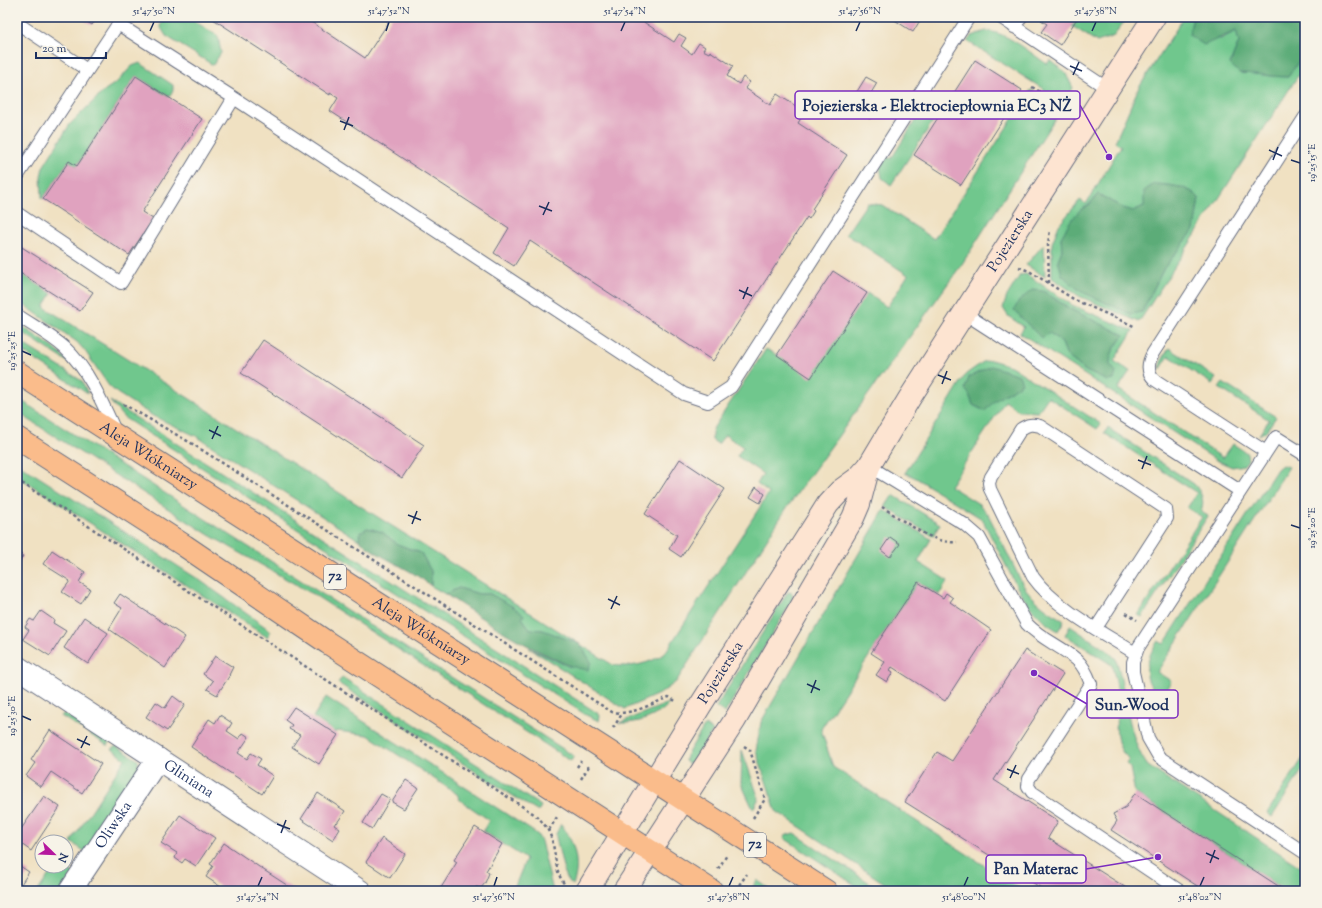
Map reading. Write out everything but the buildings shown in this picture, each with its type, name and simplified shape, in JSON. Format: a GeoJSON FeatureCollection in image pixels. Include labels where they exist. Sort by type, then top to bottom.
{"type":"FeatureCollection","features":[{"type":"Feature","properties":{"kind":"main road","name":"Aleja Włókniarzy"},"geometry":{"type":"LineString","coordinates":[[17,372],[826,891]]}},
{"type":"Feature","properties":{"kind":"main road"},"geometry":{"type":"LineString","coordinates":[[17,438],[185,546],[328,643],[712,891]]}},
{"type":"Feature","properties":{"kind":"street","name":"Pojezierska"},"geometry":{"type":"LineString","coordinates":[[577,889],[622,833],[828,504],[840,491],[858,478],[869,466],[909,399],[1154,17]]}},
{"type":"Feature","properties":{"kind":"street","name":"Pojezierska"},"geometry":{"type":"LineString","coordinates":[[624,891],[735,720],[853,518],[859,504],[869,466]]}},
{"type":"Feature","properties":{"kind":"street","name":"Gliniana"},"geometry":{"type":"LineString","coordinates":[[17,667],[360,891]]}},
{"type":"Feature","properties":{"kind":"street","name":"Oliwska"},"geometry":{"type":"LineString","coordinates":[[70,891],[158,759]]}},
{"type":"Feature","properties":{"kind":"lane"},"geometry":{"type":"LineString","coordinates":[[17,177],[121,20],[234,98],[677,390],[684,394],[708,402],[731,387],[969,17]]}},
{"type":"Feature","properties":{"kind":"lane"},"geometry":{"type":"LineString","coordinates":[[1000,17],[1014,28],[1108,89]]}},
{"type":"Feature","properties":{"kind":"lane"},"geometry":{"type":"LineString","coordinates":[[1014,28],[1021,17]]}},
{"type":"Feature","properties":{"kind":"lane"},"geometry":{"type":"LineString","coordinates":[[17,23],[87,70]]}},
{"type":"Feature","properties":{"kind":"lane"},"geometry":{"type":"LineString","coordinates":[[17,213],[121,283],[234,98]]}},
{"type":"Feature","properties":{"kind":"lane"},"geometry":{"type":"LineString","coordinates":[[1266,452],[1154,380],[1151,376],[1149,365],[1153,352],[1305,117]]}},
{"type":"Feature","properties":{"kind":"lane"},"geometry":{"type":"LineString","coordinates":[[964,313],[1240,491]]}},
{"type":"Feature","properties":{"kind":"lane"},"geometry":{"type":"LineString","coordinates":[[17,315],[65,348],[78,362],[118,437]]}},
{"type":"Feature","properties":{"kind":"lane"},"geometry":{"type":"LineString","coordinates":[[1096,628],[1167,518],[1166,509],[1040,426],[1034,424],[1026,425],[1021,429],[991,477],[989,483],[990,490],[1038,584],[1050,596],[1096,628],[1135,653]]}},
{"type":"Feature","properties":{"kind":"lane"},"geometry":{"type":"LineString","coordinates":[[1305,455],[1276,437],[1135,653],[1133,672],[1151,745],[1159,757],[1305,853]]}},
{"type":"Feature","properties":{"kind":"lane"},"geometry":{"type":"LineString","coordinates":[[869,466],[964,524],[979,537],[1027,624],[1034,631],[1078,660],[1085,670],[1091,684],[1029,779],[1028,786],[1032,792],[1180,891]]}},
{"type":"Feature","properties":{"kind":"path"},"geometry":{"type":"LineString","coordinates":[[1032,87],[1067,108]]}},
{"type":"Feature","properties":{"kind":"path"},"geometry":{"type":"LineString","coordinates":[[1049,284],[1048,244],[1050,230]]}},
{"type":"Feature","properties":{"kind":"path"},"geometry":{"type":"LineString","coordinates":[[1017,266],[1075,300],[1136,327]]}},
{"type":"Feature","properties":{"kind":"path"},"geometry":{"type":"LineString","coordinates":[[90,382],[149,420],[198,447],[612,712],[622,714],[669,697],[676,701]]}},
{"type":"Feature","properties":{"kind":"path"},"geometry":{"type":"LineString","coordinates":[[17,480],[534,814],[543,821],[549,830],[560,873],[577,889]]}},
{"type":"Feature","properties":{"kind":"path"},"geometry":{"type":"LineString","coordinates":[[880,506],[932,538],[948,543],[965,541],[979,537]]}},
{"type":"Feature","properties":{"kind":"path"},"geometry":{"type":"LineString","coordinates":[[614,726],[622,714]]}},
{"type":"Feature","properties":{"kind":"path"},"geometry":{"type":"LineString","coordinates":[[750,750],[765,799],[754,816]]}},
{"type":"Feature","properties":{"kind":"path"},"geometry":{"type":"LineString","coordinates":[[577,767],[582,759]]}},
{"type":"Feature","properties":{"kind":"path"},"geometry":{"type":"LineString","coordinates":[[585,772],[590,764]]}},
{"type":"Feature","properties":{"kind":"path"},"geometry":{"type":"LineString","coordinates":[[549,830],[557,816]]}},
{"type":"Feature","properties":{"kind":"path"},"geometry":{"type":"LineString","coordinates":[[717,870],[724,859]]}},
{"type":"Feature","properties":{"kind":"path"},"geometry":{"type":"LineString","coordinates":[[739,885],[747,874]]}},
{"type":"Feature","properties":{"kind":"green space"},"geometry":{"type":"Polygon","coordinates":[[[165,17],[193,17],[194,21],[218,36],[221,53],[213,65],[166,36],[160,26],[165,17]]]}},
{"type":"Feature","properties":{"kind":"green space"},"geometry":{"type":"Polygon","coordinates":[[[1078,17],[1089,17],[1099,23],[1107,17],[1127,17],[1114,36],[1097,42],[1072,26],[1078,17]]]}},
{"type":"Feature","properties":{"kind":"green space"},"geometry":{"type":"Polygon","coordinates":[[[1184,17],[1193,17],[1189,35],[1221,39],[1236,31],[1239,42],[1230,64],[1239,73],[1288,77],[1305,52],[1305,65],[1139,322],[1079,296],[1052,278],[1052,243],[1059,225],[1080,200],[1086,204],[1121,146],[1115,142],[1138,89],[1184,17]],[[1154,184],[1144,206],[1133,211],[1123,208],[1098,194],[1088,206],[1080,210],[1061,238],[1062,250],[1058,260],[1142,312],[1164,268],[1194,230],[1199,198],[1190,191],[1184,189],[1154,184]]]}},
{"type":"Feature","properties":{"kind":"green space"},"geometry":{"type":"Polygon","coordinates":[[[1193,17],[1305,17],[1305,52],[1288,77],[1239,73],[1230,64],[1239,42],[1236,31],[1204,45],[1189,35],[1193,17]]]}},
{"type":"Feature","properties":{"kind":"green space"},"geometry":{"type":"Polygon","coordinates":[[[986,31],[994,32],[1010,39],[1047,64],[1050,60],[1065,72],[1073,88],[1064,102],[967,41],[972,36],[986,31]]]}},
{"type":"Feature","properties":{"kind":"green space"},"geometry":{"type":"Polygon","coordinates":[[[140,63],[173,85],[173,90],[169,97],[136,76],[77,166],[69,161],[43,199],[41,176],[43,167],[70,124],[105,90],[117,82],[132,66],[140,63]]]}},
{"type":"Feature","properties":{"kind":"green space"},"geometry":{"type":"Polygon","coordinates":[[[1031,90],[1061,109],[962,264],[786,509],[676,682],[661,693],[625,709],[529,648],[570,667],[543,630],[530,629],[522,618],[524,615],[490,594],[479,594],[459,588],[445,594],[431,586],[431,571],[421,553],[397,544],[382,532],[368,528],[360,533],[359,540],[196,436],[153,416],[117,393],[109,386],[77,342],[17,300],[17,271],[52,293],[44,307],[613,665],[627,666],[640,664],[653,660],[665,653],[769,493],[757,484],[763,474],[737,456],[743,447],[725,435],[718,444],[712,440],[712,432],[714,427],[766,349],[777,355],[867,293],[887,307],[908,275],[846,234],[867,203],[882,205],[934,239],[1031,90]]]}},
{"type":"Feature","properties":{"kind":"green space"},"geometry":{"type":"Polygon","coordinates":[[[928,100],[942,108],[891,185],[882,178],[880,167],[887,157],[891,159],[928,100]]]}},
{"type":"Feature","properties":{"kind":"green space"},"geometry":{"type":"Polygon","coordinates":[[[1154,184],[1184,189],[1195,194],[1199,198],[1194,230],[1164,268],[1142,312],[1131,314],[1080,291],[1062,275],[1058,260],[1062,250],[1061,238],[1069,223],[1080,210],[1088,206],[1098,194],[1123,208],[1133,211],[1144,206],[1144,191],[1154,184]]]}},
{"type":"Feature","properties":{"kind":"green space"},"geometry":{"type":"Polygon","coordinates":[[[1044,244],[1045,277],[1026,265],[1044,244]]]}},
{"type":"Feature","properties":{"kind":"green space"},"geometry":{"type":"Polygon","coordinates":[[[1026,274],[1072,305],[1133,331],[1114,361],[1130,371],[1118,389],[1223,458],[1233,444],[1247,453],[1248,460],[1244,465],[1232,467],[1216,460],[1020,333],[1024,327],[1008,316],[1003,308],[1007,296],[1020,275],[1026,274]],[[1043,291],[1050,333],[1062,343],[1067,356],[1086,371],[1108,381],[1110,356],[1123,335],[1070,309],[1043,291]]]}},
{"type":"Feature","properties":{"kind":"green space"},"geometry":{"type":"Polygon","coordinates":[[[1032,290],[1043,291],[1070,309],[1124,335],[1116,345],[1111,356],[1110,365],[1116,372],[1114,380],[1108,381],[1086,371],[1067,356],[1062,343],[1050,333],[1041,338],[1014,310],[1019,301],[1032,290]]]}},
{"type":"Feature","properties":{"kind":"green space"},"geometry":{"type":"Polygon","coordinates":[[[17,323],[54,348],[71,364],[17,329],[17,323]]]}},
{"type":"Feature","properties":{"kind":"green space"},"geometry":{"type":"Polygon","coordinates":[[[17,340],[82,381],[88,394],[17,348],[17,340]]]}},
{"type":"Feature","properties":{"kind":"green space"},"geometry":{"type":"Polygon","coordinates":[[[1169,348],[1216,378],[1212,384],[1169,356],[1160,370],[1161,362],[1169,348]]]}},
{"type":"Feature","properties":{"kind":"green space"},"geometry":{"type":"Polygon","coordinates":[[[991,360],[1011,366],[1101,424],[1097,429],[1048,397],[1038,412],[1019,411],[1005,401],[950,486],[979,504],[988,514],[1023,585],[1041,605],[1064,621],[1058,631],[1047,624],[1029,606],[1018,589],[982,519],[916,478],[905,473],[966,374],[983,362],[991,360]],[[1011,391],[969,394],[973,405],[985,411],[994,399],[1011,391]]]}},
{"type":"Feature","properties":{"kind":"green space"},"geometry":{"type":"Polygon","coordinates":[[[991,366],[1019,375],[1022,383],[998,398],[985,411],[973,405],[969,394],[965,389],[969,377],[991,366]]]}},
{"type":"Feature","properties":{"kind":"green space"},"geometry":{"type":"Polygon","coordinates":[[[1223,383],[1276,417],[1266,431],[1259,435],[1269,420],[1219,388],[1223,383]]]}},
{"type":"Feature","properties":{"kind":"green space"},"geometry":{"type":"Polygon","coordinates":[[[17,398],[574,756],[571,761],[316,596],[209,535],[17,412],[17,398]]]}},
{"type":"Feature","properties":{"kind":"green space"},"geometry":{"type":"Polygon","coordinates":[[[110,401],[599,714],[599,721],[586,715],[123,417],[110,401]]]}},
{"type":"Feature","properties":{"kind":"green space"},"geometry":{"type":"Polygon","coordinates":[[[1108,428],[1194,484],[1202,497],[1203,504],[1201,512],[1208,516],[1142,617],[1138,615],[1202,517],[1187,508],[1197,493],[1104,433],[1108,428]]]}},
{"type":"Feature","properties":{"kind":"green space"},"geometry":{"type":"Polygon","coordinates":[[[17,463],[198,579],[271,631],[267,637],[17,476],[17,463]]]}},
{"type":"Feature","properties":{"kind":"green space"},"geometry":{"type":"Polygon","coordinates":[[[1282,465],[1289,467],[1157,672],[1171,681],[1167,688],[1162,691],[1153,689],[1147,677],[1147,665],[1154,646],[1158,641],[1164,644],[1277,469],[1282,465]]]}},
{"type":"Feature","properties":{"kind":"green space"},"geometry":{"type":"Polygon","coordinates":[[[893,495],[940,524],[933,536],[885,507],[893,495]]]}},
{"type":"Feature","properties":{"kind":"green space"},"geometry":{"type":"Polygon","coordinates":[[[884,510],[931,539],[918,562],[948,581],[939,595],[918,582],[821,729],[833,767],[1024,891],[896,891],[776,811],[756,751],[761,722],[884,510]]]}},
{"type":"Feature","properties":{"kind":"green space"},"geometry":{"type":"Polygon","coordinates":[[[367,528],[382,532],[397,544],[421,553],[431,571],[431,586],[413,573],[376,553],[359,540],[360,533],[367,528]]]}},
{"type":"Feature","properties":{"kind":"green space"},"geometry":{"type":"Polygon","coordinates":[[[459,588],[479,594],[490,594],[512,606],[524,615],[522,618],[530,629],[543,630],[580,644],[591,662],[588,670],[568,665],[523,643],[445,594],[459,588]]]}},
{"type":"Feature","properties":{"kind":"green space"},"geometry":{"type":"Polygon","coordinates":[[[788,592],[792,593],[793,598],[789,606],[725,713],[716,707],[788,592]]]}},
{"type":"Feature","properties":{"kind":"green space"},"geometry":{"type":"Polygon","coordinates":[[[1070,626],[1108,651],[1116,659],[1128,715],[1136,743],[1148,766],[1305,870],[1305,891],[1286,891],[1135,793],[1130,768],[1126,764],[1129,759],[1119,744],[1117,735],[1116,726],[1118,696],[1112,665],[1065,635],[1070,626]]]}},
{"type":"Feature","properties":{"kind":"green space"},"geometry":{"type":"Polygon","coordinates":[[[342,677],[541,806],[539,810],[535,810],[338,683],[342,677]]]}},
{"type":"Feature","properties":{"kind":"green space"},"geometry":{"type":"Polygon","coordinates":[[[326,697],[537,834],[541,841],[553,891],[513,891],[526,859],[483,831],[489,820],[460,800],[457,794],[368,735],[337,731],[336,733],[313,717],[326,697]]]}},
{"type":"Feature","properties":{"kind":"green space"},"geometry":{"type":"Polygon","coordinates":[[[671,702],[654,716],[640,721],[619,723],[671,702]]]}},
{"type":"Feature","properties":{"kind":"green space"},"geometry":{"type":"Polygon","coordinates":[[[64,713],[109,742],[108,746],[61,716],[64,713]]]}},
{"type":"Feature","properties":{"kind":"green space"},"geometry":{"type":"Polygon","coordinates":[[[705,725],[713,731],[692,763],[687,763],[685,761],[686,756],[705,725]]]}},
{"type":"Feature","properties":{"kind":"green space"},"geometry":{"type":"Polygon","coordinates":[[[116,746],[138,760],[139,772],[87,853],[74,844],[74,837],[125,759],[112,749],[116,746]]]}},
{"type":"Feature","properties":{"kind":"green space"},"geometry":{"type":"Polygon","coordinates":[[[742,750],[758,796],[758,800],[753,809],[741,783],[742,750]]]}},
{"type":"Feature","properties":{"kind":"green space"},"geometry":{"type":"Polygon","coordinates":[[[1305,755],[1305,766],[1272,817],[1267,813],[1305,755]]]}},
{"type":"Feature","properties":{"kind":"green space"},"geometry":{"type":"Polygon","coordinates":[[[561,824],[573,845],[575,853],[576,869],[573,885],[565,876],[556,837],[561,824]]]}},
{"type":"Feature","properties":{"kind":"green space"},"geometry":{"type":"Polygon","coordinates":[[[794,833],[882,891],[864,891],[784,838],[786,835],[794,833]]]}},
{"type":"Feature","properties":{"kind":"green space"},"geometry":{"type":"Polygon","coordinates":[[[50,874],[73,874],[61,891],[38,891],[50,874]]]}},
{"type":"Feature","properties":{"kind":"green space"},"geometry":{"type":"Polygon","coordinates":[[[757,880],[772,891],[750,891],[757,880]]]}},
{"type":"Feature","properties":{"kind":"place","name":"Pojezierska - Elektrociepłownia EC3 NŻ"},"geometry":{"type":"Point","coordinates":[1109,157]}},
{"type":"Feature","properties":{"kind":"place","name":"Sun-Wood"},"geometry":{"type":"Point","coordinates":[1034,673]}},
{"type":"Feature","properties":{"kind":"place","name":"Pan Materac"},"geometry":{"type":"Point","coordinates":[1158,857]}}]}
